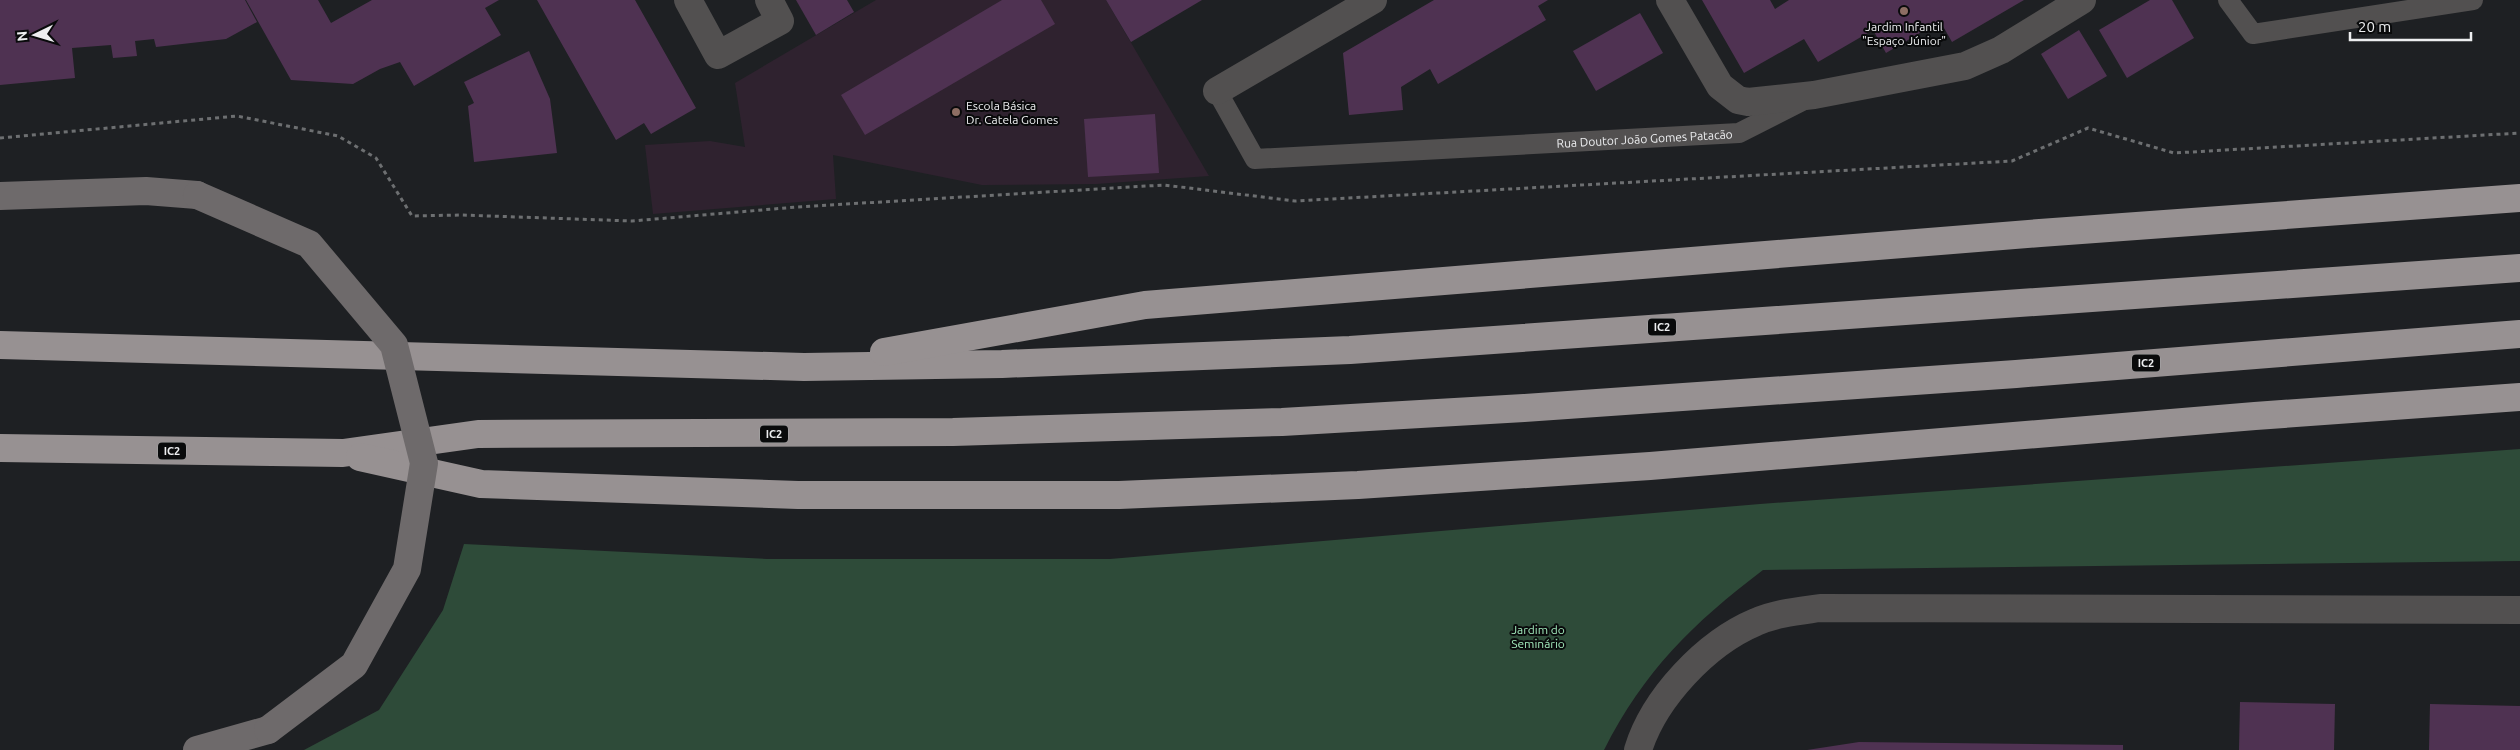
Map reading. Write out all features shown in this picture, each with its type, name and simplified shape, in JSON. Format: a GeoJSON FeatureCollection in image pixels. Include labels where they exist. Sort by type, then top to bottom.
{"type":"FeatureCollection","features":[{"type":"Feature","properties":{"kind":"highway"},"geometry":{"type":"LineString","coordinates":[[804,367],[1145,305],[2020,234],[2520,198]]}},
{"type":"Feature","properties":{"kind":"highway","name":"IC2"},"geometry":{"type":"LineString","coordinates":[[0,345],[804,367],[1012,363],[1350,350],[2520,268]]}},
{"type":"Feature","properties":{"kind":"highway","name":"IC2"},"geometry":{"type":"LineString","coordinates":[[0,448],[344,453],[478,434],[953,432],[1282,422],[1534,408],[2520,334]]}},
{"type":"Feature","properties":{"kind":"highway"},"geometry":{"type":"LineString","coordinates":[[344,453],[481,484],[798,494],[1119,495],[1358,484],[1650,466],[2255,416],[2520,397]]}},
{"type":"Feature","properties":{"kind":"street"},"geometry":{"type":"LineString","coordinates":[[688,0],[718,55],[780,21],[769,0]]}},
{"type":"Feature","properties":{"kind":"street"},"geometry":{"type":"LineString","coordinates":[[1217,91],[1373,0]]}},
{"type":"Feature","properties":{"kind":"street"},"geometry":{"type":"LineString","coordinates":[[1670,0],[1720,86],[1738,100],[1760,102],[1814,95]]}},
{"type":"Feature","properties":{"kind":"street","name":"Rua Doutor João Gomes Patacão"},"geometry":{"type":"LineString","coordinates":[[1814,95],[1965,66],[2002,50],[2082,0]]}},
{"type":"Feature","properties":{"kind":"street"},"geometry":{"type":"LineString","coordinates":[[0,196],[146,191],[196,195],[309,244],[394,345],[424,463],[407,569],[354,665],[268,730],[197,750]]}},
{"type":"Feature","properties":{"kind":"street"},"geometry":{"type":"LineString","coordinates":[[1638,750],[1655,710],[1676,683],[1699,660],[1726,640],[1756,622],[1787,613],[1820,608],[2520,610]]}},
{"type":"Feature","properties":{"kind":"lane"},"geometry":{"type":"LineString","coordinates":[[2228,0],[2254,34],[2473,0]]}},
{"type":"Feature","properties":{"kind":"lane","name":"Rua Doutor João Gomes Patacão"},"geometry":{"type":"LineString","coordinates":[[1217,91],[1255,159],[1738,133],[1814,95]]}},
{"type":"Feature","properties":{"kind":"shaded area","name":"Escola Básica Dr. Catela Gomes"},"geometry":{"type":"Polygon","coordinates":[[[876,0],[1106,0],[1209,176],[1096,184],[982,185],[833,155],[836,199],[653,214],[645,145],[710,141],[745,147],[735,83],[876,0]]]}},
{"type":"Feature","properties":{"kind":"green space","name":"Jardim do Seminário"},"geometry":{"type":"Polygon","coordinates":[[[2520,449],[2520,561],[1763,570],[1714,609],[1672,650],[1636,696],[1604,750],[304,750],[379,710],[443,610],[464,544],[767,559],[1110,559],[1760,504],[2520,449]]]}},
{"type":"Feature","properties":{"kind":"building"},"geometry":{"type":"Polygon","coordinates":[[[0,0],[245,0],[257,22],[226,39],[156,47],[154,39],[135,41],[137,56],[113,58],[111,45],[72,48],[75,78],[0,85],[0,0]]]}},
{"type":"Feature","properties":{"kind":"building"},"geometry":{"type":"Polygon","coordinates":[[[246,0],[318,0],[331,23],[372,0],[499,0],[485,8],[501,35],[414,86],[400,62],[380,69],[353,84],[291,80],[246,0]]]}},
{"type":"Feature","properties":{"kind":"building"},"geometry":{"type":"Polygon","coordinates":[[[537,0],[635,0],[696,108],[651,134],[644,123],[616,140],[537,0]]]}},
{"type":"Feature","properties":{"kind":"building"},"geometry":{"type":"Polygon","coordinates":[[[796,0],[847,0],[854,12],[816,35],[796,0]]]}},
{"type":"Feature","properties":{"kind":"building"},"geometry":{"type":"Polygon","coordinates":[[[1002,0],[1041,0],[1055,24],[865,135],[841,95],[1002,0]]]}},
{"type":"Feature","properties":{"kind":"building"},"geometry":{"type":"Polygon","coordinates":[[[1106,0],[1202,0],[1131,42],[1106,0]]]}},
{"type":"Feature","properties":{"kind":"building"},"geometry":{"type":"Polygon","coordinates":[[[1434,0],[1548,0],[1538,6],[1546,20],[1438,84],[1430,69],[1401,87],[1403,110],[1349,115],[1343,53],[1434,0]]]}},
{"type":"Feature","properties":{"kind":"building"},"geometry":{"type":"Polygon","coordinates":[[[1702,0],[1770,0],[1775,9],[1789,0],[2024,0],[1952,42],[1940,21],[1886,53],[1873,30],[1818,62],[1804,39],[1744,73],[1702,0]]]}},
{"type":"Feature","properties":{"kind":"building"},"geometry":{"type":"Polygon","coordinates":[[[2150,0],[2172,0],[2194,38],[2127,78],[2099,30],[2150,0]]]}},
{"type":"Feature","properties":{"kind":"building"},"geometry":{"type":"Polygon","coordinates":[[[1640,13],[1663,53],[1596,91],[1573,51],[1640,13]]]}},
{"type":"Feature","properties":{"kind":"building"},"geometry":{"type":"Polygon","coordinates":[[[2079,30],[2107,76],[2068,99],[2041,54],[2079,30]]]}},
{"type":"Feature","properties":{"kind":"building"},"geometry":{"type":"Polygon","coordinates":[[[529,51],[550,99],[557,153],[474,162],[468,106],[474,103],[464,82],[529,51]]]}},
{"type":"Feature","properties":{"kind":"building"},"geometry":{"type":"Polygon","coordinates":[[[1155,114],[1159,173],[1088,177],[1084,119],[1155,114]]]}},
{"type":"Feature","properties":{"kind":"building"},"geometry":{"type":"Polygon","coordinates":[[[2240,702],[2335,704],[2334,750],[2239,750],[2240,702]]]}},
{"type":"Feature","properties":{"kind":"building"},"geometry":{"type":"Polygon","coordinates":[[[2430,704],[2520,706],[2520,750],[2429,750],[2430,704]]]}},
{"type":"Feature","properties":{"kind":"building"},"geometry":{"type":"Polygon","coordinates":[[[1859,742],[2123,745],[2123,750],[1807,750],[1859,742]]]}},
{"type":"Feature","properties":{"kind":"place","name":"Jardim Infantil \"Espaço Júnior\""},"geometry":{"type":"Point","coordinates":[1904,11]}},
{"type":"Feature","properties":{"kind":"place","name":"Escola Básica Dr. Catela Gomes"},"geometry":{"type":"Point","coordinates":[956,112]}}]}
